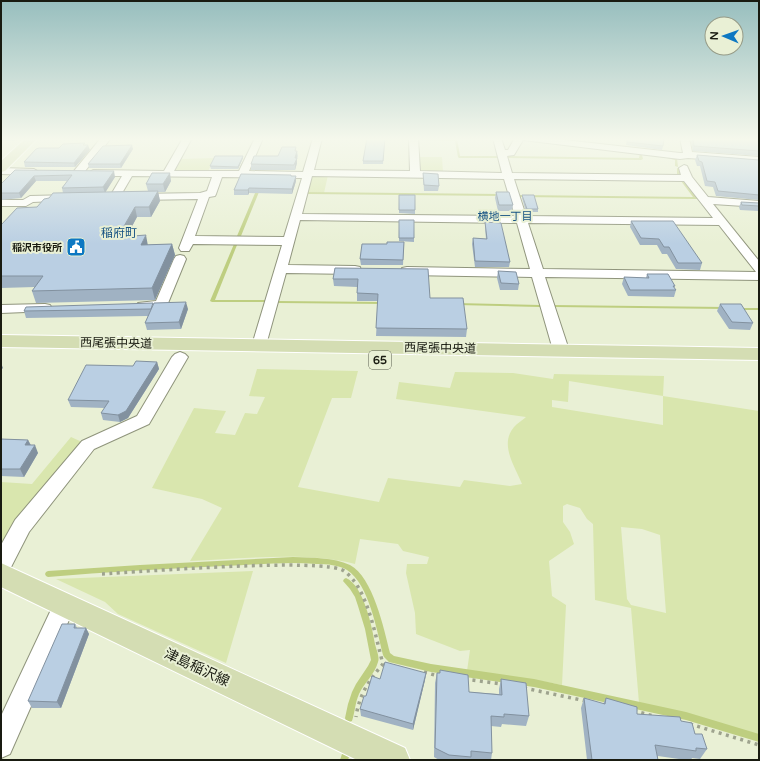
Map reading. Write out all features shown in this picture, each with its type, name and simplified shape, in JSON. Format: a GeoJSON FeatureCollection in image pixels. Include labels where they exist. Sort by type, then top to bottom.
{"type":"FeatureCollection","features":[{"type":"Feature","properties":{"kind":"main road","name":"西尾張中央道"},"geometry":{"type":"LineString","coordinates":[[1,341],[759,354]]}},
{"type":"Feature","properties":{"kind":"main road","name":"西尾張中央道"},"geometry":{"type":"LineString","coordinates":[[1,354],[759,367]]}},
{"type":"Feature","properties":{"kind":"main road","name":"津島稲沢線"},"geometry":{"type":"LineString","coordinates":[[1,574],[65,604],[353,751],[393,760]]}},
{"type":"Feature","properties":{"kind":"street"},"geometry":{"type":"LineString","coordinates":[[129,174],[110,198],[204,196],[205,194],[211,194],[218,174]]}},
{"type":"Feature","properties":{"kind":"street"},"geometry":{"type":"LineString","coordinates":[[149,174],[414,174],[687,178]]}},
{"type":"Feature","properties":{"kind":"street"},"geometry":{"type":"LineString","coordinates":[[259,345],[308,174]]}},
{"type":"Feature","properties":{"kind":"street"},"geometry":{"type":"LineString","coordinates":[[686,174],[687,178],[759,269]]}},
{"type":"Feature","properties":{"kind":"street"},"geometry":{"type":"LineString","coordinates":[[508,175],[561,350]]}},
{"type":"Feature","properties":{"kind":"street"},"geometry":{"type":"LineString","coordinates":[[131,306],[161,305],[188,240],[204,196]]}},
{"type":"Feature","properties":{"kind":"street"},"geometry":{"type":"LineString","coordinates":[[1,203],[26,203],[30,199],[83,198]]}},
{"type":"Feature","properties":{"kind":"street"},"geometry":{"type":"LineString","coordinates":[[704,200],[759,204]]}},
{"type":"Feature","properties":{"kind":"street"},"geometry":{"type":"LineString","coordinates":[[296,217],[722,222]]}},
{"type":"Feature","properties":{"kind":"street"},"geometry":{"type":"LineString","coordinates":[[188,240],[289,241]]}},
{"type":"Feature","properties":{"kind":"street"},"geometry":{"type":"LineString","coordinates":[[281,269],[366,270]]}},
{"type":"Feature","properties":{"kind":"street"},"geometry":{"type":"LineString","coordinates":[[397,271],[759,276]]}},
{"type":"Feature","properties":{"kind":"street"},"geometry":{"type":"LineString","coordinates":[[1,309],[54,308]]}},
{"type":"Feature","properties":{"kind":"street"},"geometry":{"type":"LineString","coordinates":[[1,565],[22,526],[88,445],[143,420],[180,357]]}},
{"type":"Feature","properties":{"kind":"street"},"geometry":{"type":"LineString","coordinates":[[1,745],[65,604]]}},
{"type":"Feature","properties":{"kind":"path"},"geometry":{"type":"LineString","coordinates":[[102,574],[258,566],[334,567],[343,570],[356,582],[363,594],[383,664]]}},
{"type":"Feature","properties":{"kind":"path"},"geometry":{"type":"LineString","coordinates":[[383,664],[390,665]]}},
{"type":"Feature","properties":{"kind":"path"},"geometry":{"type":"LineString","coordinates":[[353,751],[357,703],[365,685],[383,664]]}},
{"type":"Feature","properties":{"kind":"path"},"geometry":{"type":"LineString","coordinates":[[421,672],[444,676]]}},
{"type":"Feature","properties":{"kind":"path"},"geometry":{"type":"LineString","coordinates":[[459,678],[504,685]]}},
{"type":"Feature","properties":{"kind":"path"},"geometry":{"type":"LineString","coordinates":[[519,687],[594,702]]}},
{"type":"Feature","properties":{"kind":"path"},"geometry":{"type":"LineString","coordinates":[[632,711],[662,718]]}},
{"type":"Feature","properties":{"kind":"path"},"geometry":{"type":"LineString","coordinates":[[685,722],[759,745]]}},
{"type":"Feature","properties":{"kind":"green space"},"geometry":{"type":"Polygon","coordinates":[[[316,175],[328,175],[324,193],[307,192],[311,177],[316,175]]]}},
{"type":"Feature","properties":{"kind":"green space"},"geometry":{"type":"Polygon","coordinates":[[[257,369],[358,371],[351,398],[332,398],[298,487],[379,502],[388,478],[460,487],[464,480],[510,486],[522,484],[512,463],[508,448],[508,441],[514,427],[526,417],[396,399],[399,382],[450,388],[455,372],[513,373],[553,379],[554,374],[664,376],[663,396],[759,411],[759,735],[686,713],[639,703],[631,608],[595,600],[593,524],[587,519],[580,508],[567,504],[563,506],[563,522],[570,532],[574,544],[549,561],[552,596],[566,605],[562,685],[467,671],[470,650],[460,651],[416,634],[415,613],[406,573],[407,564],[427,564],[429,557],[403,551],[398,544],[360,539],[355,564],[336,560],[295,557],[190,561],[222,508],[202,499],[152,488],[194,408],[226,411],[215,433],[235,435],[245,413],[257,414],[265,397],[249,396],[257,369]],[[569,381],[568,402],[552,400],[552,407],[663,425],[663,396],[569,381]],[[621,527],[627,599],[631,605],[666,613],[660,535],[642,529],[621,527]]]}},
{"type":"Feature","properties":{"kind":"green space"},"geometry":{"type":"Polygon","coordinates":[[[71,437],[82,442],[1,547],[1,482],[32,484],[71,437]]]}},
{"type":"Feature","properties":{"kind":"green space"},"geometry":{"type":"Polygon","coordinates":[[[253,571],[226,663],[118,614],[105,602],[56,579],[253,571]]]}},
{"type":"Feature","properties":{"kind":"building"},"geometry":{"type":"Polygon","coordinates":[[[11,174],[112,174],[103,187],[62,188],[72,175],[34,176],[19,193],[1,193],[1,184],[11,174]]]}},
{"type":"Feature","properties":{"kind":"building"},"geometry":{"type":"Polygon","coordinates":[[[152,174],[170,174],[163,184],[146,184],[152,174]]]}},
{"type":"Feature","properties":{"kind":"building"},"geometry":{"type":"Polygon","coordinates":[[[241,174],[296,176],[292,189],[249,188],[248,190],[234,190],[241,174]]]}},
{"type":"Feature","properties":{"kind":"building"},"geometry":{"type":"Polygon","coordinates":[[[423,174],[438,174],[439,186],[424,185],[423,174]]]}},
{"type":"Feature","properties":{"kind":"building"},"geometry":{"type":"Polygon","coordinates":[[[705,174],[759,174],[759,195],[718,191],[715,182],[707,181],[705,174]]]}},
{"type":"Feature","properties":{"kind":"building"},"geometry":{"type":"Polygon","coordinates":[[[158,191],[149,207],[135,207],[120,233],[134,232],[133,236],[146,235],[141,245],[172,244],[152,288],[32,291],[43,276],[1,276],[1,225],[17,208],[37,207],[44,199],[49,198],[53,193],[158,191]]]}},
{"type":"Feature","properties":{"kind":"building"},"geometry":{"type":"Polygon","coordinates":[[[496,192],[509,192],[513,205],[499,205],[496,192]]]}},
{"type":"Feature","properties":{"kind":"building"},"geometry":{"type":"Polygon","coordinates":[[[399,195],[415,195],[415,210],[399,210],[399,195]]]}},
{"type":"Feature","properties":{"kind":"building"},"geometry":{"type":"Polygon","coordinates":[[[522,195],[534,195],[538,209],[527,209],[522,195]]]}},
{"type":"Feature","properties":{"kind":"building"},"geometry":{"type":"Polygon","coordinates":[[[741,202],[759,203],[759,206],[742,205],[741,202]]]}},
{"type":"Feature","properties":{"kind":"building"},"geometry":{"type":"Polygon","coordinates":[[[399,220],[414,220],[414,238],[399,238],[399,220]]]}},
{"type":"Feature","properties":{"kind":"building"},"geometry":{"type":"Polygon","coordinates":[[[631,221],[673,221],[702,263],[678,263],[669,247],[664,247],[659,239],[641,238],[631,221]]]}},
{"type":"Feature","properties":{"kind":"building"},"geometry":{"type":"Polygon","coordinates":[[[485,222],[501,223],[510,262],[475,261],[473,238],[487,239],[485,222]]]}},
{"type":"Feature","properties":{"kind":"building"},"geometry":{"type":"Polygon","coordinates":[[[387,242],[404,242],[403,260],[360,259],[362,244],[387,244],[387,242]]]}},
{"type":"Feature","properties":{"kind":"building"},"geometry":{"type":"Polygon","coordinates":[[[335,268],[428,269],[430,298],[463,298],[467,329],[376,328],[378,294],[357,293],[358,279],[333,279],[335,268]]]}},
{"type":"Feature","properties":{"kind":"building"},"geometry":{"type":"Polygon","coordinates":[[[498,271],[516,272],[519,284],[501,283],[498,271]]]}},
{"type":"Feature","properties":{"kind":"building"},"geometry":{"type":"Polygon","coordinates":[[[647,274],[668,274],[676,290],[630,290],[624,277],[649,278],[647,274]]]}},
{"type":"Feature","properties":{"kind":"building"},"geometry":{"type":"Polygon","coordinates":[[[186,302],[179,322],[145,323],[154,303],[186,302]]]}},
{"type":"Feature","properties":{"kind":"building"},"geometry":{"type":"Polygon","coordinates":[[[153,303],[151,309],[24,311],[26,307],[153,303]]]}},
{"type":"Feature","properties":{"kind":"building"},"geometry":{"type":"Polygon","coordinates":[[[720,304],[741,304],[753,323],[732,322],[720,304]]]}},
{"type":"Feature","properties":{"kind":"building"},"geometry":{"type":"Polygon","coordinates":[[[136,361],[157,362],[126,411],[118,415],[101,413],[109,401],[68,400],[86,365],[133,366],[136,361]]]}},
{"type":"Feature","properties":{"kind":"building"},"geometry":{"type":"Polygon","coordinates":[[[1,439],[28,440],[25,445],[35,445],[20,469],[1,469],[1,439]]]}},
{"type":"Feature","properties":{"kind":"building"},"geometry":{"type":"Polygon","coordinates":[[[62,624],[75,624],[74,628],[86,628],[57,702],[28,701],[62,624]]]}},
{"type":"Feature","properties":{"kind":"building"},"geometry":{"type":"Polygon","coordinates":[[[385,662],[426,673],[413,724],[360,709],[372,676],[380,679],[385,662]]]}},
{"type":"Feature","properties":{"kind":"building"},"geometry":{"type":"Polygon","coordinates":[[[440,670],[468,675],[469,692],[502,695],[501,679],[526,683],[529,716],[504,714],[504,717],[491,716],[492,753],[471,751],[471,757],[449,755],[435,748],[437,673],[440,673],[440,670]]]}},
{"type":"Feature","properties":{"kind":"building"},"geometry":{"type":"Polygon","coordinates":[[[584,698],[605,704],[606,698],[637,707],[637,714],[680,717],[681,721],[692,723],[695,734],[702,734],[707,749],[696,748],[696,751],[655,745],[658,760],[592,760],[584,698]]]}},
{"type":"Feature","properties":{"kind":"waterway"},"geometry":{"type":"LineString","coordinates":[[520,196],[696,198],[682,180]]}},
{"type":"Feature","properties":{"kind":"waterway"},"geometry":{"type":"LineString","coordinates":[[239,236],[259,187]]}},
{"type":"Feature","properties":{"kind":"waterway"},"geometry":{"type":"LineString","coordinates":[[308,193],[501,195]]}},
{"type":"Feature","properties":{"kind":"waterway"},"geometry":{"type":"LineString","coordinates":[[235,245],[212,301],[265,301]]}},
{"type":"Feature","properties":{"kind":"waterway"},"geometry":{"type":"LineString","coordinates":[[279,302],[384,303]]}},
{"type":"Feature","properties":{"kind":"waterway"},"geometry":{"type":"LineString","coordinates":[[458,304],[540,306]]}},
{"type":"Feature","properties":{"kind":"waterway"},"geometry":{"type":"LineString","coordinates":[[554,306],[725,308]]}},
{"type":"Feature","properties":{"kind":"waterway"},"geometry":{"type":"LineString","coordinates":[[737,309],[759,309]]}},
{"type":"Feature","properties":{"kind":"waterway"},"geometry":{"type":"LineString","coordinates":[[48,574],[293,560],[310,560],[339,564],[349,568],[357,574],[363,584],[374,607],[387,655],[392,659],[431,668],[534,683],[686,716],[759,738]]}},
{"type":"Feature","properties":{"kind":"waterway"},"geometry":{"type":"LineString","coordinates":[[346,581],[352,587],[362,606],[375,660],[373,666],[359,686],[352,704],[349,718]]}},
{"type":"Feature","properties":{"kind":"place","name":"稲沢市役所"},"geometry":{"type":"Point","coordinates":[76,247]}},
{"type":"Feature","properties":{"kind":"district","name":"横地一丁目"},"geometry":{"type":"Point","coordinates":[505,216]}},
{"type":"Feature","properties":{"kind":"district","name":"稲府町"},"geometry":{"type":"Point","coordinates":[119,233]}}]}
